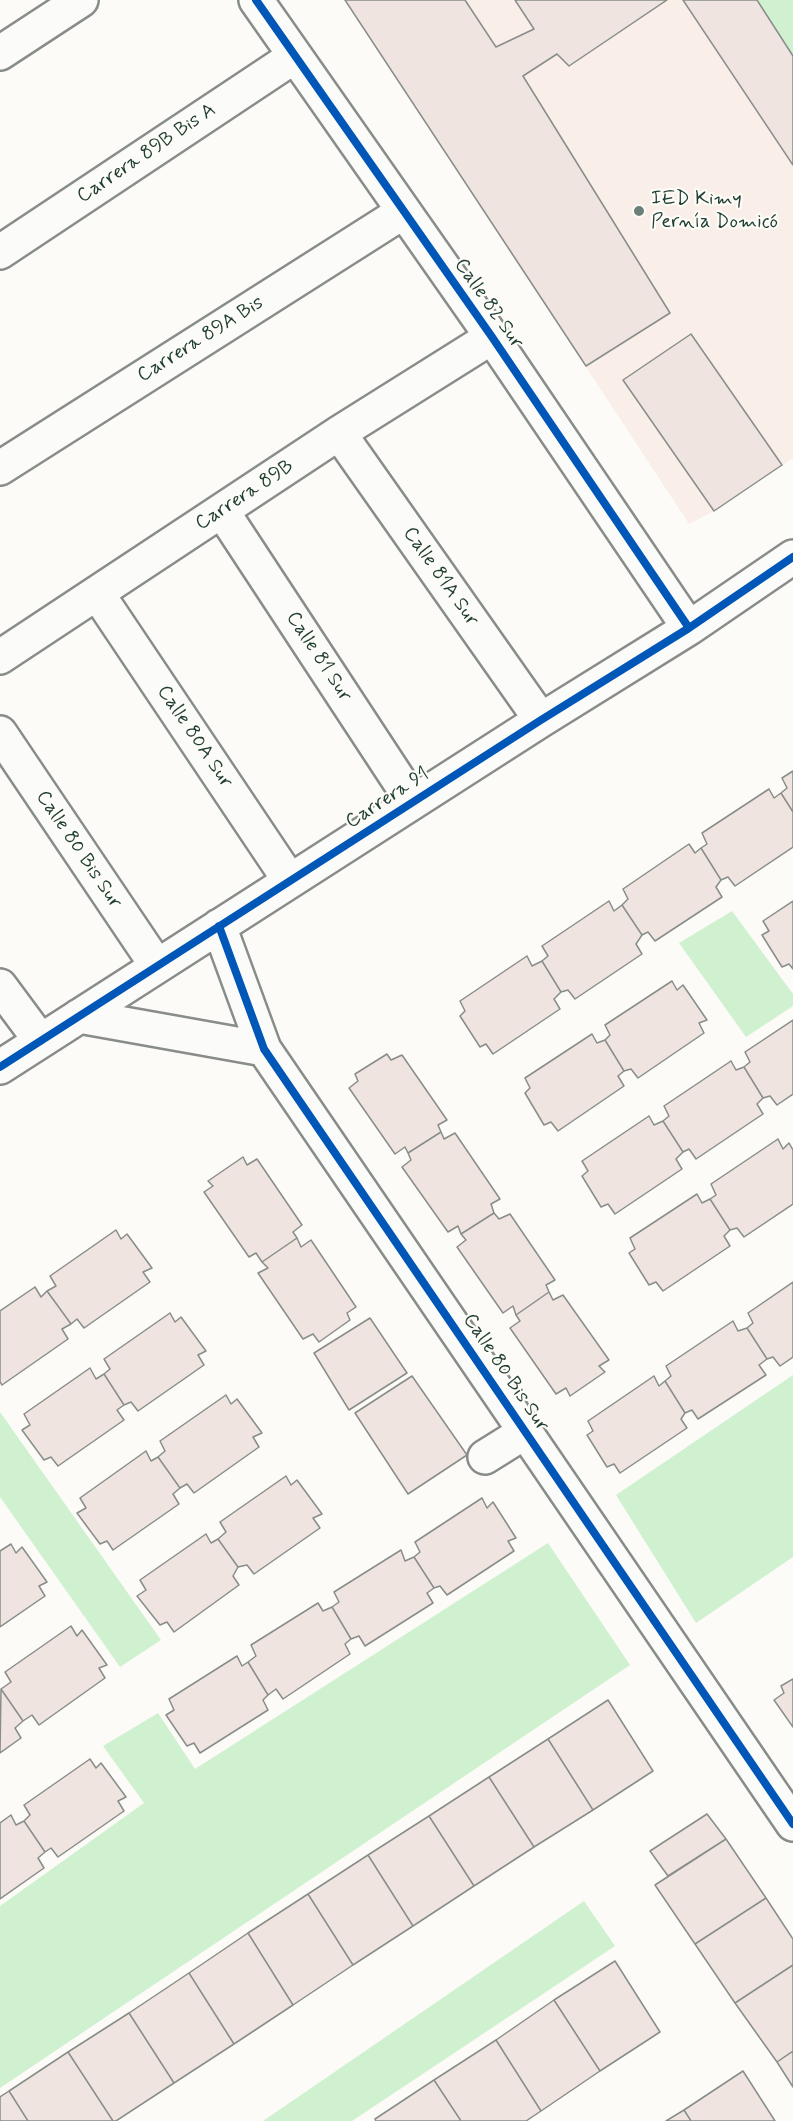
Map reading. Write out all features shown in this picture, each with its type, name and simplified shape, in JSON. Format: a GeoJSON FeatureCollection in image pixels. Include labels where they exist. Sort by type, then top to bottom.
{"type":"FeatureCollection","features":[{"type":"Feature","properties":{"kind":"street"},"geometry":{"type":"LineString","coordinates":[[0,53],[46,9],[81,0]]}},
{"type":"Feature","properties":{"kind":"street","name":"Calle 82 Sur"},"geometry":{"type":"LineString","coordinates":[[256,0],[492,337],[689,628]]}},
{"type":"Feature","properties":{"kind":"street","name":"Carrera 89B Bis A"},"geometry":{"type":"LineString","coordinates":[[0,252],[295,56]]}},
{"type":"Feature","properties":{"kind":"street","name":"Carrera 89A Bis"},"geometry":{"type":"LineString","coordinates":[[0,468],[403,212]]}},
{"type":"Feature","properties":{"kind":"street","name":"Carrera 89B"},"geometry":{"type":"LineString","coordinates":[[0,657],[339,433],[492,337]]}},
{"type":"Feature","properties":{"kind":"street","name":"Calle 81A Sur"},"geometry":{"type":"LineString","coordinates":[[339,433],[541,720]]}},
{"type":"Feature","properties":{"kind":"street","name":"Calle 81 Sur"},"geometry":{"type":"LineString","coordinates":[[222,511],[413,802]]}},
{"type":"Feature","properties":{"kind":"street","name":"Carrera 91"},"geometry":{"type":"LineString","coordinates":[[0,1067],[541,720],[689,628],[793,557]]}},
{"type":"Feature","properties":{"kind":"street","name":"Calle 80A Sur"},"geometry":{"type":"LineString","coordinates":[[97,593],[290,881]]}},
{"type":"Feature","properties":{"kind":"street","name":"Calle 80 Bis Sur"},"geometry":{"type":"LineString","coordinates":[[0,733],[157,966]]}},
{"type":"Feature","properties":{"kind":"street","name":"Calle 80 Bis Sur"},"geometry":{"type":"LineString","coordinates":[[219,926],[264,1049],[793,1824]]}},
{"type":"Feature","properties":{"kind":"street"},"geometry":{"type":"LineString","coordinates":[[0,986],[40,1040]]}},
{"type":"Feature","properties":{"kind":"street"},"geometry":{"type":"LineString","coordinates":[[79,1016],[264,1049]]}},
{"type":"Feature","properties":{"kind":"street"},"geometry":{"type":"LineString","coordinates":[[485,1457],[525,1432]]}},
{"type":"Feature","properties":{"kind":"shaded area","name":"IED Kimy Pernía Domicó"},"geometry":{"type":"Polygon","coordinates":[[[345,0],[757,0],[793,56],[793,458],[714,511],[689,524],[345,0]]]}},
{"type":"Feature","properties":{"kind":"green space"},"geometry":{"type":"Polygon","coordinates":[[[757,0],[793,0],[793,56],[757,0]]]}},
{"type":"Feature","properties":{"kind":"green space"},"geometry":{"type":"Polygon","coordinates":[[[732,911],[793,994],[793,1006],[746,1037],[679,943],[732,911]]]}},
{"type":"Feature","properties":{"kind":"green space"},"geometry":{"type":"Polygon","coordinates":[[[793,1375],[793,1557],[696,1623],[616,1495],[793,1375]]]}},
{"type":"Feature","properties":{"kind":"green space"},"geometry":{"type":"Polygon","coordinates":[[[0,1412],[161,1640],[120,1667],[0,1497],[0,1412]]]}},
{"type":"Feature","properties":{"kind":"green space"},"geometry":{"type":"Polygon","coordinates":[[[548,1543],[630,1665],[0,2088],[0,1906],[144,1803],[103,1746],[158,1713],[195,1769],[548,1543]]]}},
{"type":"Feature","properties":{"kind":"green space"},"geometry":{"type":"Polygon","coordinates":[[[584,1901],[615,1946],[352,2121],[263,2121],[584,1901]]]}},
{"type":"Feature","properties":{"kind":"building"},"geometry":{"type":"Polygon","coordinates":[[[345,0],[465,0],[496,47],[534,29],[515,0],[667,0],[569,66],[557,54],[523,76],[670,313],[586,366],[345,0]]]}},
{"type":"Feature","properties":{"kind":"building"},"geometry":{"type":"Polygon","coordinates":[[[683,0],[757,0],[793,56],[793,165],[683,0]]]}},
{"type":"Feature","properties":{"kind":"building"},"geometry":{"type":"Polygon","coordinates":[[[691,334],[782,465],[714,511],[623,380],[691,334]]]}},
{"type":"Feature","properties":{"kind":"building"},"geometry":{"type":"Polygon","coordinates":[[[793,771],[793,812],[781,793],[787,788],[782,778],[793,771]]]}},
{"type":"Feature","properties":{"kind":"building"},"geometry":{"type":"Polygon","coordinates":[[[769,789],[774,798],[781,793],[793,812],[793,847],[735,886],[728,877],[721,880],[701,848],[707,844],[702,833],[769,789]]]}},
{"type":"Feature","properties":{"kind":"building"},"geometry":{"type":"Polygon","coordinates":[[[689,844],[695,853],[701,848],[721,880],[716,887],[722,897],[655,941],[648,932],[642,935],[622,905],[628,899],[623,889],[689,844]]]}},
{"type":"Feature","properties":{"kind":"building"},"geometry":{"type":"Polygon","coordinates":[[[609,901],[614,911],[622,905],[642,935],[636,944],[642,954],[575,999],[568,990],[561,992],[542,961],[548,956],[542,946],[609,901]]]}},
{"type":"Feature","properties":{"kind":"building"},"geometry":{"type":"Polygon","coordinates":[[[793,901],[793,969],[789,964],[782,967],[762,935],[769,931],[763,921],[793,901]]]}},
{"type":"Feature","properties":{"kind":"building"},"geometry":{"type":"Polygon","coordinates":[[[527,956],[532,966],[542,961],[561,992],[554,999],[560,1009],[493,1054],[486,1044],[480,1047],[460,1016],[465,1011],[460,1001],[527,956]]]}},
{"type":"Feature","properties":{"kind":"building"},"geometry":{"type":"Polygon","coordinates":[[[672,981],[677,990],[683,985],[707,1020],[699,1023],[704,1033],[638,1078],[631,1069],[624,1071],[605,1040],[610,1035],[605,1025],[672,981]]]}},
{"type":"Feature","properties":{"kind":"building"},"geometry":{"type":"Polygon","coordinates":[[[793,1020],[793,1094],[777,1105],[770,1096],[763,1098],[744,1067],[750,1062],[745,1052],[793,1020]]]}},
{"type":"Feature","properties":{"kind":"building"},"geometry":{"type":"Polygon","coordinates":[[[592,1034],[597,1043],[605,1040],[624,1071],[618,1076],[624,1086],[558,1131],[551,1122],[544,1125],[525,1093],[530,1088],[525,1078],[592,1034]]]}},
{"type":"Feature","properties":{"kind":"building"},"geometry":{"type":"Polygon","coordinates":[[[387,1054],[391,1060],[402,1055],[447,1120],[438,1125],[441,1132],[408,1153],[405,1147],[395,1154],[349,1088],[358,1081],[355,1074],[387,1054]]]}},
{"type":"Feature","properties":{"kind":"building"},"geometry":{"type":"Polygon","coordinates":[[[731,1061],[736,1070],[744,1067],[763,1098],[757,1104],[763,1114],[696,1159],[689,1149],[683,1152],[663,1121],[669,1116],[664,1106],[731,1061]]]}},
{"type":"Feature","properties":{"kind":"building"},"geometry":{"type":"Polygon","coordinates":[[[649,1116],[654,1125],[663,1121],[683,1152],[676,1159],[682,1169],[615,1214],[608,1204],[601,1207],[582,1176],[588,1171],[582,1161],[649,1116]]]}},
{"type":"Feature","properties":{"kind":"building"},"geometry":{"type":"Polygon","coordinates":[[[441,1132],[444,1139],[455,1133],[500,1199],[491,1204],[494,1213],[461,1234],[458,1226],[448,1232],[402,1167],[411,1160],[408,1153],[441,1132]]]}},
{"type":"Feature","properties":{"kind":"building"},"geometry":{"type":"Polygon","coordinates":[[[778,1139],[783,1149],[789,1143],[793,1150],[793,1204],[744,1237],[737,1228],[730,1230],[710,1199],[716,1195],[711,1184],[778,1139]]]}},
{"type":"Feature","properties":{"kind":"building"},"geometry":{"type":"Polygon","coordinates":[[[243,1157],[247,1165],[257,1159],[302,1225],[293,1232],[297,1238],[262,1262],[256,1253],[249,1257],[204,1192],[213,1186],[208,1181],[243,1157]]]}},
{"type":"Feature","properties":{"kind":"building"},"geometry":{"type":"Polygon","coordinates":[[[697,1194],[702,1203],[710,1199],[730,1230],[724,1236],[730,1246],[663,1291],[656,1282],[649,1285],[629,1253],[635,1249],[630,1238],[697,1194]]]}},
{"type":"Feature","properties":{"kind":"building"},"geometry":{"type":"Polygon","coordinates":[[[494,1213],[499,1219],[510,1214],[555,1280],[546,1285],[549,1292],[516,1315],[513,1306],[503,1313],[457,1247],[466,1240],[461,1234],[494,1213]]]}},
{"type":"Feature","properties":{"kind":"building"},"geometry":{"type":"Polygon","coordinates":[[[116,1230],[121,1239],[127,1234],[152,1268],[143,1272],[150,1282],[84,1328],[77,1319],[71,1324],[47,1291],[56,1286],[50,1276],[116,1230]]]}},
{"type":"Feature","properties":{"kind":"building"},"geometry":{"type":"Polygon","coordinates":[[[297,1238],[301,1247],[311,1240],[356,1307],[347,1313],[350,1320],[319,1342],[313,1334],[303,1339],[258,1273],[268,1268],[262,1262],[297,1238]]]}},
{"type":"Feature","properties":{"kind":"building"},"geometry":{"type":"Polygon","coordinates":[[[793,1282],[793,1357],[780,1366],[773,1357],[767,1359],[747,1328],[753,1323],[748,1313],[793,1282]]]}},
{"type":"Feature","properties":{"kind":"building"},"geometry":{"type":"Polygon","coordinates":[[[35,1287],[41,1297],[47,1291],[71,1324],[62,1329],[68,1339],[2,1385],[0,1382],[0,1311],[35,1287]]]}},
{"type":"Feature","properties":{"kind":"building"},"geometry":{"type":"Polygon","coordinates":[[[549,1292],[553,1300],[563,1295],[609,1360],[599,1366],[605,1372],[570,1396],[566,1388],[556,1394],[510,1328],[520,1321],[516,1315],[549,1292]]]}},
{"type":"Feature","properties":{"kind":"building"},"geometry":{"type":"Polygon","coordinates":[[[170,1313],[175,1322],[181,1317],[206,1351],[198,1355],[204,1365],[138,1411],[131,1402],[124,1405],[104,1374],[110,1369],[104,1359],[170,1313]]]}},
{"type":"Feature","properties":{"kind":"building"},"geometry":{"type":"Polygon","coordinates":[[[370,1318],[407,1373],[349,1410],[314,1353],[370,1318]]]}},
{"type":"Feature","properties":{"kind":"building"},"geometry":{"type":"Polygon","coordinates":[[[733,1321],[738,1331],[747,1328],[767,1359],[759,1365],[766,1375],[698,1419],[692,1410],[685,1413],[665,1381],[671,1376],[666,1366],[733,1321]]]}},
{"type":"Feature","properties":{"kind":"building"},"geometry":{"type":"Polygon","coordinates":[[[90,1368],[96,1379],[104,1374],[124,1405],[117,1410],[124,1420],[58,1466],[51,1457],[44,1460],[22,1430],[30,1425],[24,1414],[90,1368]]]}},
{"type":"Feature","properties":{"kind":"building"},"geometry":{"type":"Polygon","coordinates":[[[412,1376],[467,1455],[408,1494],[355,1413],[412,1376]]]}},
{"type":"Feature","properties":{"kind":"building"},"geometry":{"type":"Polygon","coordinates":[[[654,1376],[659,1386],[665,1381],[685,1413],[681,1419],[687,1428],[620,1473],[614,1464],[607,1467],[587,1435],[593,1431],[588,1421],[654,1376]]]}},
{"type":"Feature","properties":{"kind":"building"},"geometry":{"type":"Polygon","coordinates":[[[226,1395],[231,1404],[237,1399],[262,1433],[253,1437],[259,1447],[194,1493],[187,1484],[180,1488],[158,1457],[165,1451],[160,1441],[226,1395]]]}},
{"type":"Feature","properties":{"kind":"building"},"geometry":{"type":"Polygon","coordinates":[[[146,1451],[151,1461],[158,1457],[180,1488],[173,1494],[179,1504],[113,1550],[107,1541],[100,1544],[77,1513],[86,1508],[80,1498],[146,1451]]]}},
{"type":"Feature","properties":{"kind":"building"},"geometry":{"type":"Polygon","coordinates":[[[286,1476],[291,1485],[297,1480],[322,1514],[313,1518],[320,1528],[254,1574],[247,1565],[238,1567],[218,1539],[226,1532],[220,1522],[286,1476]]]}},
{"type":"Feature","properties":{"kind":"building"},"geometry":{"type":"Polygon","coordinates":[[[482,1498],[487,1508],[493,1502],[516,1538],[508,1541],[514,1551],[447,1595],[440,1586],[434,1588],[414,1557],[420,1552],[415,1542],[482,1498]]]}},
{"type":"Feature","properties":{"kind":"building"},"geometry":{"type":"Polygon","coordinates":[[[206,1534],[211,1543],[218,1539],[238,1567],[233,1576],[239,1585],[174,1632],[167,1622],[160,1625],[137,1596],[146,1590],[140,1580],[206,1534]]]}},
{"type":"Feature","properties":{"kind":"building"},"geometry":{"type":"Polygon","coordinates":[[[11,1544],[16,1553],[22,1547],[47,1582],[39,1586],[45,1596],[0,1627],[0,1551],[11,1544]]]}},
{"type":"Feature","properties":{"kind":"building"},"geometry":{"type":"Polygon","coordinates":[[[401,1550],[405,1561],[414,1557],[434,1588],[427,1593],[433,1603],[365,1646],[359,1636],[351,1639],[332,1607],[339,1602],[334,1592],[401,1550]]]}},
{"type":"Feature","properties":{"kind":"building"},"geometry":{"type":"Polygon","coordinates":[[[318,1603],[323,1611],[332,1607],[351,1639],[345,1644],[350,1654],[283,1699],[276,1689],[268,1695],[248,1662],[256,1656],[251,1645],[318,1603]]]}},
{"type":"Feature","properties":{"kind":"building"},"geometry":{"type":"Polygon","coordinates":[[[71,1626],[77,1636],[82,1630],[107,1665],[99,1668],[105,1678],[39,1725],[32,1715],[23,1721],[1,1689],[11,1682],[5,1672],[71,1626]]]}},
{"type":"Feature","properties":{"kind":"building"},"geometry":{"type":"Polygon","coordinates":[[[237,1656],[242,1666],[248,1662],[268,1695],[263,1700],[268,1710],[200,1753],[194,1743],[187,1746],[166,1715],[174,1710],[169,1699],[237,1656]]]}},
{"type":"Feature","properties":{"kind":"building"},"geometry":{"type":"Polygon","coordinates":[[[793,1679],[793,1727],[774,1700],[784,1693],[781,1686],[793,1679]]]}},
{"type":"Feature","properties":{"kind":"building"},"geometry":{"type":"Polygon","coordinates":[[[1,1689],[23,1721],[15,1728],[21,1738],[0,1753],[1,1689]]]}},
{"type":"Feature","properties":{"kind":"building"},"geometry":{"type":"Polygon","coordinates":[[[608,1700],[653,1771],[593,1810],[548,1739],[608,1700]]]}},
{"type":"Feature","properties":{"kind":"building"},"geometry":{"type":"Polygon","coordinates":[[[548,1739],[593,1810],[534,1847],[489,1777],[548,1739]]]}},
{"type":"Feature","properties":{"kind":"building"},"geometry":{"type":"Polygon","coordinates":[[[90,1759],[96,1768],[101,1763],[126,1797],[118,1801],[124,1811],[58,1857],[51,1848],[45,1852],[24,1821],[30,1815],[24,1805],[90,1759]]]}},
{"type":"Feature","properties":{"kind":"building"},"geometry":{"type":"Polygon","coordinates":[[[489,1777],[534,1847],[474,1886],[429,1816],[489,1777]]]}},
{"type":"Feature","properties":{"kind":"building"},"geometry":{"type":"Polygon","coordinates":[[[707,1814],[726,1839],[668,1876],[650,1851],[707,1814]]]}},
{"type":"Feature","properties":{"kind":"building"},"geometry":{"type":"Polygon","coordinates":[[[11,1815],[16,1825],[24,1821],[45,1852],[38,1858],[44,1868],[0,1899],[0,1823],[11,1815]]]}},
{"type":"Feature","properties":{"kind":"building"},"geometry":{"type":"Polygon","coordinates":[[[429,1816],[474,1886],[413,1926],[368,1855],[429,1816]]]}},
{"type":"Feature","properties":{"kind":"building"},"geometry":{"type":"Polygon","coordinates":[[[726,1839],[766,1898],[695,1944],[655,1885],[726,1839]]]}},
{"type":"Feature","properties":{"kind":"building"},"geometry":{"type":"Polygon","coordinates":[[[368,1855],[413,1926],[353,1965],[308,1894],[368,1855]]]}},
{"type":"Feature","properties":{"kind":"building"},"geometry":{"type":"Polygon","coordinates":[[[308,1894],[353,1965],[293,2005],[248,1933],[308,1894]]]}},
{"type":"Feature","properties":{"kind":"building"},"geometry":{"type":"Polygon","coordinates":[[[766,1898],[793,1939],[793,1965],[735,2003],[695,1944],[766,1898]]]}},
{"type":"Feature","properties":{"kind":"building"},"geometry":{"type":"Polygon","coordinates":[[[248,1933],[293,2005],[234,2044],[189,1973],[248,1933]]]}},
{"type":"Feature","properties":{"kind":"building"},"geometry":{"type":"Polygon","coordinates":[[[615,1961],[660,2032],[600,2071],[554,2000],[615,1961]]]}},
{"type":"Feature","properties":{"kind":"building"},"geometry":{"type":"Polygon","coordinates":[[[793,1965],[793,2051],[777,2062],[735,2003],[793,1965]]]}},
{"type":"Feature","properties":{"kind":"building"},"geometry":{"type":"Polygon","coordinates":[[[189,1973],[234,2044],[174,2083],[129,2013],[189,1973]]]}},
{"type":"Feature","properties":{"kind":"building"},"geometry":{"type":"Polygon","coordinates":[[[554,2000],[600,2071],[541,2111],[496,2040],[554,2000]]]}},
{"type":"Feature","properties":{"kind":"building"},"geometry":{"type":"Polygon","coordinates":[[[129,2013],[174,2083],[113,2121],[68,2052],[129,2013]]]}},
{"type":"Feature","properties":{"kind":"building"},"geometry":{"type":"Polygon","coordinates":[[[496,2040],[541,2111],[526,2121],[461,2121],[434,2080],[496,2040]]]}},
{"type":"Feature","properties":{"kind":"building"},"geometry":{"type":"Polygon","coordinates":[[[793,2051],[793,2087],[777,2062],[793,2051]]]}},
{"type":"Feature","properties":{"kind":"building"},"geometry":{"type":"Polygon","coordinates":[[[68,2052],[113,2121],[28,2121],[9,2091],[68,2052]]]}},
{"type":"Feature","properties":{"kind":"building"},"geometry":{"type":"Polygon","coordinates":[[[743,2071],[775,2121],[691,2121],[684,2110],[743,2071]]]}},
{"type":"Feature","properties":{"kind":"building"},"geometry":{"type":"Polygon","coordinates":[[[434,2080],[461,2121],[376,2121],[375,2119],[434,2080]]]}},
{"type":"Feature","properties":{"kind":"building"},"geometry":{"type":"Polygon","coordinates":[[[9,2091],[28,2121],[0,2121],[0,2097],[9,2091]]]}},
{"type":"Feature","properties":{"kind":"building"},"geometry":{"type":"Polygon","coordinates":[[[684,2110],[691,2121],[666,2121],[684,2110]]]}},
{"type":"Feature","properties":{"kind":"cycle path"},"geometry":{"type":"LineString","coordinates":[[256,0],[492,337],[689,628]]}},
{"type":"Feature","properties":{"kind":"cycle path"},"geometry":{"type":"LineString","coordinates":[[0,1067],[541,720],[689,628],[793,557]]}},
{"type":"Feature","properties":{"kind":"cycle path"},"geometry":{"type":"LineString","coordinates":[[219,926],[264,1049],[793,1824]]}},
{"type":"Feature","properties":{"kind":"place","name":"IED Kimy Pernía Domicó"},"geometry":{"type":"Point","coordinates":[639,211]}}]}
